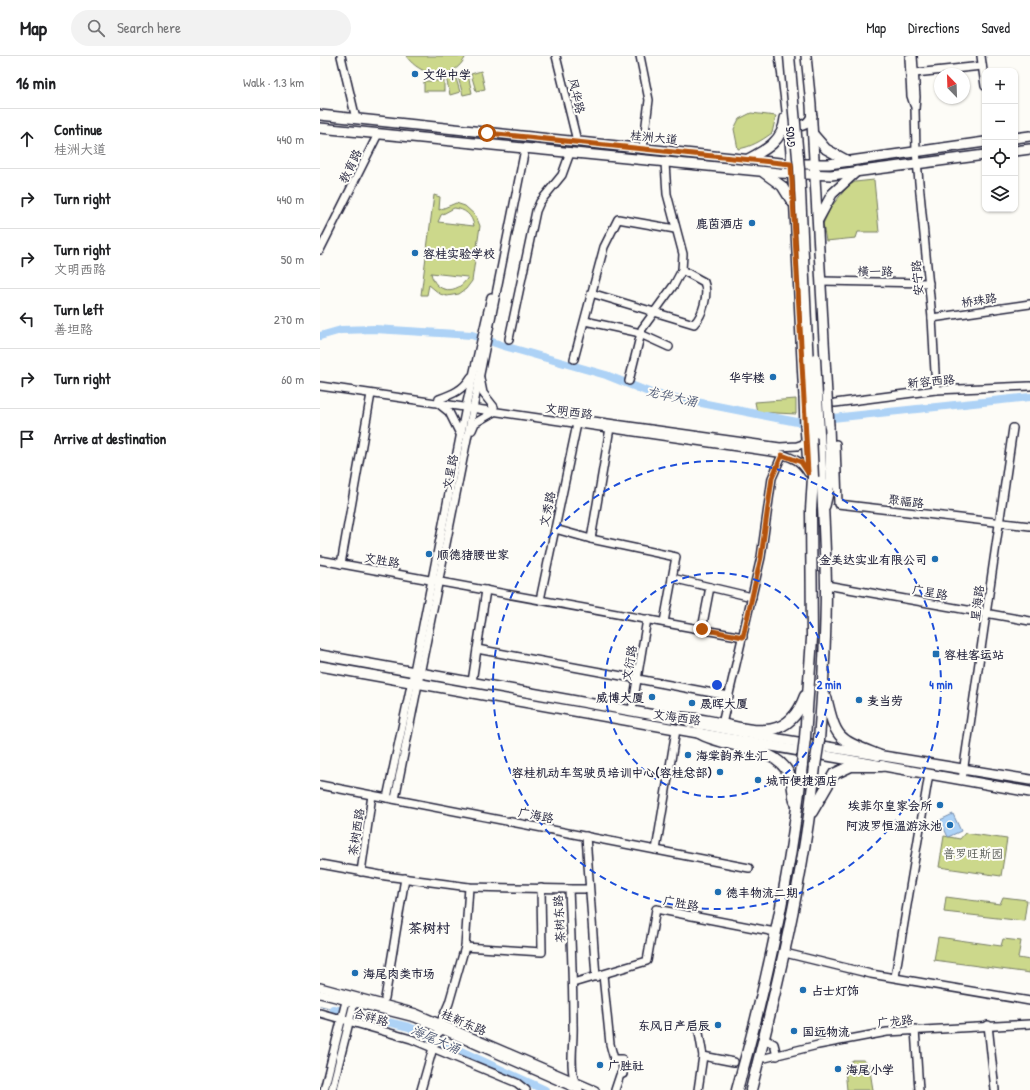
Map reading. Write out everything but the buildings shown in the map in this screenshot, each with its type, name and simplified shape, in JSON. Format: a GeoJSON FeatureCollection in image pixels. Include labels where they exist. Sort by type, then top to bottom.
{"type":"FeatureCollection","features":[{"type":"Feature","properties":{"kind":"highway","name":"G105"},"geometry":{"type":"LineString","coordinates":[[736,1089],[775,932],[797,814],[810,685],[812,587],[811,475],[798,169],[789,56]]}},
{"type":"Feature","properties":{"kind":"highway","name":"G105"},"geometry":{"type":"LineString","coordinates":[[795,56],[804,142],[824,509],[826,585],[823,688]]}},
{"type":"Feature","properties":{"kind":"highway"},"geometry":{"type":"LineString","coordinates":[[664,716],[698,719],[760,732],[778,728],[797,716],[810,685]]}},
{"type":"Feature","properties":{"kind":"highway"},"geometry":{"type":"LineString","coordinates":[[751,1090],[785,953],[810,815],[819,740],[823,688]]}},
{"type":"Feature","properties":{"kind":"highway"},"geometry":{"type":"LineString","coordinates":[[823,688],[831,719],[838,735],[852,745],[878,755]]}},
{"type":"Feature","properties":{"kind":"highway"},"geometry":{"type":"LineString","coordinates":[[699,733],[710,739],[761,752],[779,760],[790,776],[797,814]]}},
{"type":"Feature","properties":{"kind":"highway"},"geometry":{"type":"LineString","coordinates":[[810,815],[834,774],[851,766],[882,766]]}},
{"type":"Feature","properties":{"kind":"main road"},"geometry":{"type":"LineString","coordinates":[[780,56],[787,101],[806,443],[811,475]]}},
{"type":"Feature","properties":{"kind":"main road"},"geometry":{"type":"LineString","coordinates":[[806,56],[812,116],[828,395],[831,480],[824,509]]}},
{"type":"Feature","properties":{"kind":"main road"},"geometry":{"type":"LineString","coordinates":[[748,159],[770,147],[780,137],[784,126],[787,101]]}},
{"type":"Feature","properties":{"kind":"main road","name":"桂洲大道"},"geometry":{"type":"LineString","coordinates":[[320,115],[791,164],[848,162],[982,142]]}},
{"type":"Feature","properties":{"kind":"main road"},"geometry":{"type":"LineString","coordinates":[[788,121],[793,124],[803,126],[807,124],[812,116]]}},
{"type":"Feature","properties":{"kind":"main road","name":"桂洲大道"},"geometry":{"type":"LineString","coordinates":[[320,128],[763,172],[831,175],[982,155]]}},
{"type":"Feature","properties":{"kind":"main road"},"geometry":{"type":"LineString","coordinates":[[813,134],[826,149],[848,162]]}},
{"type":"Feature","properties":{"kind":"main road"},"geometry":{"type":"LineString","coordinates":[[1018,138],[1030,136]]}},
{"type":"Feature","properties":{"kind":"main road"},"geometry":{"type":"LineString","coordinates":[[1018,150],[1030,148]]}},
{"type":"Feature","properties":{"kind":"main road"},"geometry":{"type":"LineString","coordinates":[[818,221],[832,194],[857,171]]}},
{"type":"Feature","properties":{"kind":"main road"},"geometry":{"type":"LineString","coordinates":[[763,172],[782,186],[794,207]]}},
{"type":"Feature","properties":{"kind":"main road"},"geometry":{"type":"LineString","coordinates":[[794,207],[805,198],[812,199],[816,204]]}},
{"type":"Feature","properties":{"kind":"main road","name":"文海西路"},"geometry":{"type":"LineString","coordinates":[[320,655],[632,710],[721,729],[1030,780]]}},
{"type":"Feature","properties":{"kind":"main road","name":"文海西路"},"geometry":{"type":"LineString","coordinates":[[320,666],[1030,792]]}},
{"type":"Feature","properties":{"kind":"street"},"geometry":{"type":"LineString","coordinates":[[341,56],[356,119]]}},
{"type":"Feature","properties":{"kind":"street","name":"风华路"},"geometry":{"type":"LineString","coordinates":[[556,56],[577,141]]}},
{"type":"Feature","properties":{"kind":"street"},"geometry":{"type":"LineString","coordinates":[[640,56],[649,100],[643,148]]}},
{"type":"Feature","properties":{"kind":"street"},"geometry":{"type":"LineString","coordinates":[[909,56],[911,96],[915,110]]}},
{"type":"Feature","properties":{"kind":"street"},"geometry":{"type":"LineString","coordinates":[[913,56],[916,96],[915,110]]}},
{"type":"Feature","properties":{"kind":"street"},"geometry":{"type":"LineString","coordinates":[[915,73],[982,66],[981,56]]}},
{"type":"Feature","properties":{"kind":"street","name":"安宁路"},"geometry":{"type":"LineString","coordinates":[[915,110],[916,152],[932,318],[936,390]]}},
{"type":"Feature","properties":{"kind":"street","name":"教育路"},"geometry":{"type":"LineString","coordinates":[[320,250],[378,134]]}},
{"type":"Feature","properties":{"kind":"street","name":"文星路"},"geometry":{"type":"LineString","coordinates":[[387,798],[440,582],[470,405],[485,339],[522,149]]}},
{"type":"Feature","properties":{"kind":"street"},"geometry":{"type":"LineString","coordinates":[[509,339],[536,211],[540,202],[562,174],[570,153]]}},
{"type":"Feature","properties":{"kind":"street"},"geometry":{"type":"LineString","coordinates":[[629,381],[640,334],[674,285],[682,270],[683,254],[675,229],[667,194],[665,162]]}},
{"type":"Feature","properties":{"kind":"street"},"geometry":{"type":"LineString","coordinates":[[574,359],[604,247],[618,219],[675,229]]}},
{"type":"Feature","properties":{"kind":"street"},"geometry":{"type":"LineString","coordinates":[[591,293],[689,324],[695,323],[704,303],[706,288],[704,282],[682,270]]}},
{"type":"Feature","properties":{"kind":"street","name":"横一路"},"geometry":{"type":"LineString","coordinates":[[821,281],[929,283]]}},
{"type":"Feature","properties":{"kind":"street","name":"桥珠路"},"geometry":{"type":"LineString","coordinates":[[932,318],[1030,304]]}},
{"type":"Feature","properties":{"kind":"street"},"geometry":{"type":"LineString","coordinates":[[585,321],[640,334],[669,347]]}},
{"type":"Feature","properties":{"kind":"street"},"geometry":{"type":"LineString","coordinates":[[477,374],[483,393],[494,409],[475,423],[465,436],[449,412],[439,401],[465,387],[477,374]]}},
{"type":"Feature","properties":{"kind":"street","name":"文明西路"},"geometry":{"type":"LineString","coordinates":[[320,382],[439,401]]}},
{"type":"Feature","properties":{"kind":"street","name":"文明西路"},"geometry":{"type":"LineString","coordinates":[[320,386],[371,394],[470,405],[577,424],[782,455],[801,462],[811,475]]}},
{"type":"Feature","properties":{"kind":"street","name":"新容西路"},"geometry":{"type":"LineString","coordinates":[[834,403],[936,390],[1030,386]]}},
{"type":"Feature","properties":{"kind":"street"},"geometry":{"type":"LineString","coordinates":[[341,564],[371,394]]}},
{"type":"Feature","properties":{"kind":"street","name":"文明西路"},"geometry":{"type":"LineString","coordinates":[[494,409],[780,447],[797,446],[806,443]]}},
{"type":"Feature","properties":{"kind":"street","name":"文秀路"},"geometry":{"type":"LineString","coordinates":[[540,600],[577,424]]}},
{"type":"Feature","properties":{"kind":"street"},"geometry":{"type":"LineString","coordinates":[[591,539],[610,428]]}},
{"type":"Feature","properties":{"kind":"street","name":"星海路"},"geometry":{"type":"LineString","coordinates":[[962,780],[1013,428]]}},
{"type":"Feature","properties":{"kind":"street","name":"文星路"},"geometry":{"type":"LineString","coordinates":[[418,672],[432,580],[465,436]]}},
{"type":"Feature","properties":{"kind":"street","name":"聚福路"},"geometry":{"type":"LineString","coordinates":[[836,444],[838,504],[998,524],[1030,526]]}},
{"type":"Feature","properties":{"kind":"street"},"geometry":{"type":"LineString","coordinates":[[722,724],[761,557],[772,478],[782,455]]}},
{"type":"Feature","properties":{"kind":"street"},"geometry":{"type":"LineString","coordinates":[[555,529],[591,539],[676,557],[664,622]]}},
{"type":"Feature","properties":{"kind":"street","name":"文胜路"},"geometry":{"type":"LineString","coordinates":[[320,560],[743,637]]}},
{"type":"Feature","properties":{"kind":"street"},"geometry":{"type":"LineString","coordinates":[[672,578],[752,597]]}},
{"type":"Feature","properties":{"kind":"street","name":"广星路"},"geometry":{"type":"LineString","coordinates":[[826,585],[1030,621]]}},
{"type":"Feature","properties":{"kind":"street"},"geometry":{"type":"LineString","coordinates":[[702,629],[710,587]]}},
{"type":"Feature","properties":{"kind":"street"},"geometry":{"type":"LineString","coordinates":[[472,682],[486,590]]}},
{"type":"Feature","properties":{"kind":"street","name":"文衍路"},"geometry":{"type":"LineString","coordinates":[[632,710],[647,619]]}},
{"type":"Feature","properties":{"kind":"street"},"geometry":{"type":"LineString","coordinates":[[477,650],[729,696]]}},
{"type":"Feature","properties":{"kind":"street","name":"文星路"},"geometry":{"type":"LineString","coordinates":[[395,799],[415,683]]}},
{"type":"Feature","properties":{"kind":"street"},"geometry":{"type":"LineString","coordinates":[[656,850],[676,730]]}},
{"type":"Feature","properties":{"kind":"street"},"geometry":{"type":"LineString","coordinates":[[895,977],[929,774]]}},
{"type":"Feature","properties":{"kind":"street","name":"广海路"},"geometry":{"type":"LineString","coordinates":[[320,785],[748,868]]}},
{"type":"Feature","properties":{"kind":"street","name":"茶树西路"},"geometry":{"type":"LineString","coordinates":[[361,872],[372,795]]}},
{"type":"Feature","properties":{"kind":"street"},"geometry":{"type":"LineString","coordinates":[[586,836],[589,889],[599,976],[610,1044],[614,1059],[622,1059],[623,1074],[620,1076],[615,1090]]}},
{"type":"Feature","properties":{"kind":"street","name":"茶树西路"},"geometry":{"type":"LineString","coordinates":[[320,864],[386,876]]}},
{"type":"Feature","properties":{"kind":"street","name":"茶树东路"},"geometry":{"type":"LineString","coordinates":[[386,876],[469,887],[569,889],[573,983],[574,1048],[572,1072],[575,1082]]}},
{"type":"Feature","properties":{"kind":"street"},"geometry":{"type":"LineString","coordinates":[[385,998],[404,878]]}},
{"type":"Feature","properties":{"kind":"street"},"geometry":{"type":"LineString","coordinates":[[421,1090],[465,947],[469,887]]}},
{"type":"Feature","properties":{"kind":"street"},"geometry":{"type":"LineString","coordinates":[[465,947],[542,952],[541,888]]}},
{"type":"Feature","properties":{"kind":"street"},"geometry":{"type":"LineString","coordinates":[[569,889],[589,889]]}},
{"type":"Feature","properties":{"kind":"street","name":"广胜路"},"geometry":{"type":"LineString","coordinates":[[573,983],[647,961],[656,909],[775,932]]}},
{"type":"Feature","properties":{"kind":"street"},"geometry":{"type":"LineString","coordinates":[[785,953],[871,974],[1030,1001]]}},
{"type":"Feature","properties":{"kind":"street","name":"桂新东路"},"geometry":{"type":"LineString","coordinates":[[320,987],[351,999]]}},
{"type":"Feature","properties":{"kind":"street","name":"桂新东路"},"geometry":{"type":"LineString","coordinates":[[320,994],[416,1013],[439,1030],[579,1090]]}},
{"type":"Feature","properties":{"kind":"street"},"geometry":{"type":"LineString","coordinates":[[324,1090],[341,1020],[351,999]]}},
{"type":"Feature","properties":{"kind":"street"},"geometry":{"type":"LineString","coordinates":[[332,1090],[349,1022],[351,999]]}},
{"type":"Feature","properties":{"kind":"street","name":"合祥路"},"geometry":{"type":"LineString","coordinates":[[320,1013],[411,1039],[517,1083],[526,1090]]}},
{"type":"Feature","properties":{"kind":"street","name":"广龙路"},"geometry":{"type":"LineString","coordinates":[[765,1058],[865,1035],[915,1029],[1030,1024]]}},
{"type":"Feature","properties":{"kind":"street"},"geometry":{"type":"LineString","coordinates":[[988,1025],[996,1090]]}},
{"type":"Feature","properties":{"kind":"street"},"geometry":{"type":"LineString","coordinates":[[698,1027],[703,1056],[698,1090]]}},
{"type":"Feature","properties":{"kind":"street"},"geometry":{"type":"LineString","coordinates":[[915,1029],[919,1090]]}},
{"type":"Feature","properties":{"kind":"street","name":"桂新东路"},"geometry":{"type":"LineString","coordinates":[[439,1030],[595,1090]]}},
{"type":"Feature","properties":{"kind":"street"},"geometry":{"type":"LineString","coordinates":[[764,1039],[774,1044],[777,1056]]}},
{"type":"Feature","properties":{"kind":"street"},"geometry":{"type":"LineString","coordinates":[[703,1056],[734,1062]]}},
{"type":"Feature","properties":{"kind":"street"},"geometry":{"type":"LineString","coordinates":[[514,1090],[517,1083]]}},
{"type":"Feature","properties":{"kind":"green space"},"geometry":{"type":"Polygon","coordinates":[[[406,56],[466,56],[460,65],[453,70],[437,74],[420,69],[406,56]]]}},
{"type":"Feature","properties":{"kind":"green space"},"geometry":{"type":"Polygon","coordinates":[[[481,71],[485,89],[476,91],[471,74],[481,71]]]}},
{"type":"Feature","properties":{"kind":"green space"},"geometry":{"type":"Polygon","coordinates":[[[455,75],[460,92],[450,95],[446,77],[455,75]]]}},
{"type":"Feature","properties":{"kind":"green space"},"geometry":{"type":"Polygon","coordinates":[[[468,75],[472,93],[463,95],[458,77],[468,75]]]}},
{"type":"Feature","properties":{"kind":"green space"},"geometry":{"type":"Polygon","coordinates":[[[424,81],[444,81],[444,91],[424,91],[424,81]]]}},
{"type":"Feature","properties":{"kind":"green space"},"geometry":{"type":"Polygon","coordinates":[[[751,113],[776,116],[772,133],[756,143],[738,149],[734,129],[739,119],[751,113]]]}},
{"type":"Feature","properties":{"kind":"green space"},"geometry":{"type":"Polygon","coordinates":[[[874,180],[879,232],[858,232],[856,238],[826,241],[823,224],[831,207],[848,186],[855,182],[874,180]]]}},
{"type":"Feature","properties":{"kind":"green space"},"geometry":{"type":"Polygon","coordinates":[[[434,195],[440,197],[439,210],[456,203],[465,206],[476,216],[480,226],[472,281],[466,289],[459,294],[447,296],[440,294],[429,285],[427,295],[421,295],[434,195]],[[454,208],[441,215],[438,222],[474,226],[472,219],[465,211],[454,208]],[[431,273],[433,280],[437,285],[447,290],[459,287],[468,277],[467,277],[431,273]]]}},
{"type":"Feature","properties":{"kind":"green space"},"geometry":{"type":"Polygon","coordinates":[[[796,399],[796,414],[757,412],[755,402],[796,399]]]}},
{"type":"Feature","properties":{"kind":"green space","name":"普罗旺斯园"},"geometry":{"type":"Polygon","coordinates":[[[965,833],[1007,839],[1001,876],[939,867],[944,836],[960,839],[965,833]]]}},
{"type":"Feature","properties":{"kind":"green space"},"geometry":{"type":"Polygon","coordinates":[[[946,897],[1000,904],[1003,897],[1027,900],[1024,921],[944,912],[946,897]]]}},
{"type":"Feature","properties":{"kind":"green space"},"geometry":{"type":"Polygon","coordinates":[[[938,937],[1001,946],[1003,939],[1021,941],[1018,958],[1030,960],[1030,973],[934,960],[938,937]]]}},
{"type":"Feature","properties":{"kind":"green space"},"geometry":{"type":"Polygon","coordinates":[[[853,1060],[863,1060],[869,1064],[873,1090],[847,1090],[845,1069],[853,1060]]]}},
{"type":"Feature","properties":{"kind":"water","name":"阿波罗恒温游泳池"},"geometry":{"type":"Polygon","coordinates":[[[953,814],[961,831],[948,837],[940,820],[953,814]]]}},
{"type":"Feature","properties":{"kind":"waterway","name":"龙华大涌"},"geometry":{"type":"LineString","coordinates":[[320,336],[341,330],[375,329],[472,335],[504,346],[606,375],[651,393],[797,422],[810,420]]}},
{"type":"Feature","properties":{"kind":"waterway","name":"龙华大涌"},"geometry":{"type":"LineString","coordinates":[[823,419],[1030,397]]}},
{"type":"Feature","properties":{"kind":"waterway","name":"海尾大涌"},"geometry":{"type":"LineString","coordinates":[[320,1006],[333,1009]]}},
{"type":"Feature","properties":{"kind":"waterway","name":"海尾大涌"},"geometry":{"type":"LineString","coordinates":[[333,1009],[409,1027],[545,1090]]}},
{"type":"Feature","properties":{"kind":"tunnel"},"geometry":{"type":"LineString","coordinates":[[734,1062],[763,1059]]}},
{"type":"Feature","properties":{"kind":"place","name":"文华中学"},"geometry":{"type":"Point","coordinates":[415,74]}},
{"type":"Feature","properties":{"kind":"place","name":"鹿茵酒店"},"geometry":{"type":"Point","coordinates":[752,223]}},
{"type":"Feature","properties":{"kind":"place","name":"容桂实验学校"},"geometry":{"type":"Point","coordinates":[415,253]}},
{"type":"Feature","properties":{"kind":"place","name":"华宇楼"},"geometry":{"type":"Point","coordinates":[773,377]}},
{"type":"Feature","properties":{"kind":"place","name":"顺德猪腰世家"},"geometry":{"type":"Point","coordinates":[429,554]}},
{"type":"Feature","properties":{"kind":"place","name":"金美达实业有限公司"},"geometry":{"type":"Point","coordinates":[935,559]}},
{"type":"Feature","properties":{"kind":"place","name":"容桂客运站"},"geometry":{"type":"Point","coordinates":[936,654]}},
{"type":"Feature","properties":{"kind":"place","name":"威博大厦"},"geometry":{"type":"Point","coordinates":[652,697]}},
{"type":"Feature","properties":{"kind":"place","name":"麦当劳"},"geometry":{"type":"Point","coordinates":[859,700]}},
{"type":"Feature","properties":{"kind":"place","name":"晟晖大厦"},"geometry":{"type":"Point","coordinates":[692,703]}},
{"type":"Feature","properties":{"kind":"place","name":"海棠韵养生汇"},"geometry":{"type":"Point","coordinates":[688,755]}},
{"type":"Feature","properties":{"kind":"place","name":"容桂机动车驾驶员培训中心(容桂总部)"},"geometry":{"type":"Point","coordinates":[720,772]}},
{"type":"Feature","properties":{"kind":"place","name":"城市便捷酒店"},"geometry":{"type":"Point","coordinates":[758,780]}},
{"type":"Feature","properties":{"kind":"place","name":"埃菲尔皇家会所"},"geometry":{"type":"Point","coordinates":[940,805]}},
{"type":"Feature","properties":{"kind":"place","name":"阿波罗恒温游泳池"},"geometry":{"type":"Point","coordinates":[950,825]}},
{"type":"Feature","properties":{"kind":"place","name":"德丰物流二期"},"geometry":{"type":"Point","coordinates":[718,892]}},
{"type":"Feature","properties":{"kind":"place","name":"海尾肉类市场"},"geometry":{"type":"Point","coordinates":[355,973]}},
{"type":"Feature","properties":{"kind":"place","name":"占士灯饰"},"geometry":{"type":"Point","coordinates":[803,990]}},
{"type":"Feature","properties":{"kind":"place","name":"东风日产启辰"},"geometry":{"type":"Point","coordinates":[718,1025]}},
{"type":"Feature","properties":{"kind":"place","name":"国远物流"},"geometry":{"type":"Point","coordinates":[794,1031]}},
{"type":"Feature","properties":{"kind":"place","name":"广胜社"},"geometry":{"type":"Point","coordinates":[600,1065]}},
{"type":"Feature","properties":{"kind":"place","name":"海尾小学"},"geometry":{"type":"Point","coordinates":[838,1069]}},
{"type":"Feature","properties":{"kind":"district","name":"茶树村"},"geometry":{"type":"Point","coordinates":[429,927]}},
{"type":"Feature","properties":{"kind":"route"},"geometry":{"type":"LineString","coordinates":[[487,133],[791,164],[808,473],[801,462],[797,459],[782,455],[772,478],[761,557],[743,637],[702,629]]}}]}
